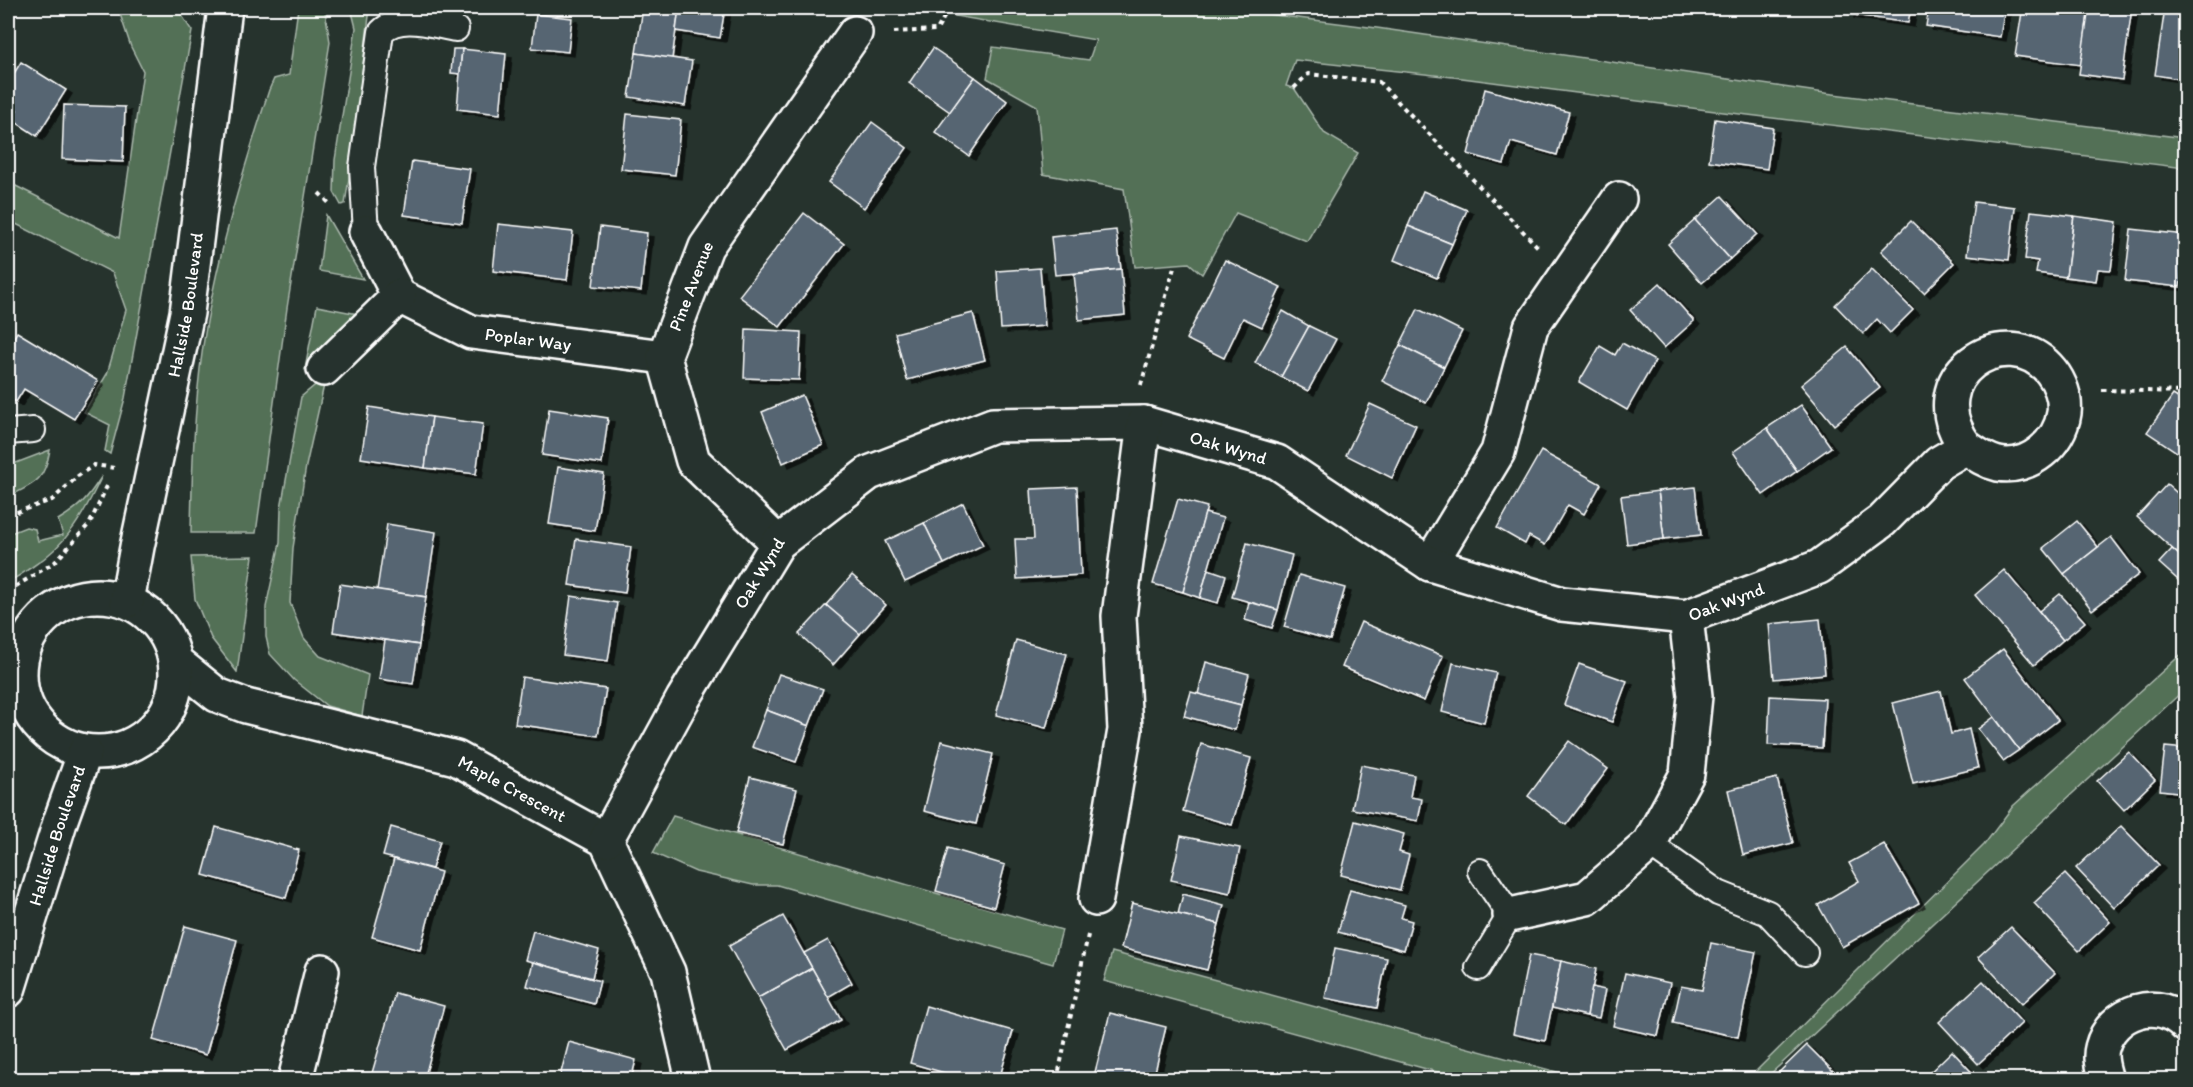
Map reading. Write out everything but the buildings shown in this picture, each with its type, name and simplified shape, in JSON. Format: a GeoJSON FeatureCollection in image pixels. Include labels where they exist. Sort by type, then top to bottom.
{"type":"FeatureCollection","features":[{"type":"Feature","properties":{"kind":"street","name":"Hallside Boulevard"},"geometry":{"type":"LineString","coordinates":[[127,600],[187,313],[225,8]]}},
{"type":"Feature","properties":{"kind":"street","name":"Pine Avenue"},"geometry":{"type":"LineString","coordinates":[[664,357],[706,247],[855,33]]}},
{"type":"Feature","properties":{"kind":"street"},"geometry":{"type":"LineString","coordinates":[[1430,564],[1498,452],[1531,327],[1620,199]]}},
{"type":"Feature","properties":{"kind":"street"},"geometry":{"type":"LineString","coordinates":[[324,369],[399,296],[366,232]]}},
{"type":"Feature","properties":{"kind":"street","name":"Poplar Way"},"geometry":{"type":"LineString","coordinates":[[399,296],[471,332],[664,357]]}},
{"type":"Feature","properties":{"kind":"street"},"geometry":{"type":"LineString","coordinates":[[2011,350],[2028,354],[2044,363],[2056,377],[2061,389],[2064,412],[2060,430],[2050,445],[2036,456],[2018,463],[1999,464],[1981,458],[1966,447],[1956,434],[1950,417],[1950,400],[1954,384],[1963,369],[1976,359],[1993,352],[2011,350]]}},
{"type":"Feature","properties":{"kind":"street"},"geometry":{"type":"LineString","coordinates":[[664,357],[693,461],[778,543]]}},
{"type":"Feature","properties":{"kind":"street"},"geometry":{"type":"LineString","coordinates":[[1096,899],[1125,730],[1119,616],[1144,423]]}},
{"type":"Feature","properties":{"kind":"street","name":"Oak Wynd"},"geometry":{"type":"LineString","coordinates":[[606,840],[683,699],[778,543],[869,473],[993,425],[1144,423],[1277,462],[1430,564],[1562,604],[1686,617],[1819,567],[1882,521],[1939,464],[1966,447]]}},
{"type":"Feature","properties":{"kind":"street","name":"Hallside Boulevard"},"geometry":{"type":"LineString","coordinates":[[83,596],[127,600],[152,616],[176,662],[172,703],[144,738],[112,751],[85,752],[67,746],[44,731],[23,700],[13,678],[28,637],[51,610],[83,596]]}},
{"type":"Feature","properties":{"kind":"street"},"geometry":{"type":"LineString","coordinates":[[1510,915],[1587,898],[1649,844],[1687,774],[1695,696],[1686,617]]}},
{"type":"Feature","properties":{"kind":"street","name":"Maple Crescent"},"geometry":{"type":"LineString","coordinates":[[176,662],[217,695],[246,706],[456,758],[606,840]]}},
{"type":"Feature","properties":{"kind":"street","name":"Hallside Boulevard"},"geometry":{"type":"LineString","coordinates":[[8,990],[61,819],[85,752]]}},
{"type":"Feature","properties":{"kind":"street"},"geometry":{"type":"LineString","coordinates":[[606,840],[668,972],[693,1080]]}},
{"type":"Feature","properties":{"kind":"street"},"geometry":{"type":"LineString","coordinates":[[295,1080],[322,970]]}},
{"type":"Feature","properties":{"kind":"street"},"geometry":{"type":"LineString","coordinates":[[2106,1080],[2101,1050],[2107,1033],[2118,1020],[2133,1012],[2149,1008],[2166,1011],[2186,1025]]}},
{"type":"Feature","properties":{"kind":"lane"},"geometry":{"type":"LineString","coordinates":[[366,232],[362,167],[381,32],[390,23],[403,21],[456,28]]}},
{"type":"Feature","properties":{"kind":"lane"},"geometry":{"type":"LineString","coordinates":[[8,432],[33,429]]}},
{"type":"Feature","properties":{"kind":"lane"},"geometry":{"type":"LineString","coordinates":[[1649,844],[1718,894],[1768,913],[1805,954]]}},
{"type":"Feature","properties":{"kind":"lane"},"geometry":{"type":"LineString","coordinates":[[1478,968],[1510,915],[1480,871]]}},
{"type":"Feature","properties":{"kind":"path"},"geometry":{"type":"LineString","coordinates":[[855,33],[937,30],[949,8]]}},
{"type":"Feature","properties":{"kind":"path"},"geometry":{"type":"LineString","coordinates":[[1294,88],[1308,74],[1379,82],[1566,276]]}},
{"type":"Feature","properties":{"kind":"path"},"geometry":{"type":"LineString","coordinates":[[1144,423],[1138,393],[1175,264]]}},
{"type":"Feature","properties":{"kind":"path"},"geometry":{"type":"LineString","coordinates":[[2061,389],[2186,392]]}},
{"type":"Feature","properties":{"kind":"path"},"geometry":{"type":"LineString","coordinates":[[8,591],[55,562],[90,523],[118,458]]}},
{"type":"Feature","properties":{"kind":"path"},"geometry":{"type":"LineString","coordinates":[[8,515],[52,500],[94,465],[115,468]]}},
{"type":"Feature","properties":{"kind":"path"},"geometry":{"type":"LineString","coordinates":[[1058,1080],[1096,899]]}},
{"type":"Feature","properties":{"kind":"green space"},"geometry":{"type":"Polygon","coordinates":[[[118,8],[177,8],[192,31],[125,398],[110,454],[105,451],[110,425],[84,412],[107,374],[126,310],[113,273],[8,220],[8,182],[119,238],[143,71],[131,47],[118,8]]]}},
{"type":"Feature","properties":{"kind":"green space"},"geometry":{"type":"Polygon","coordinates":[[[298,8],[319,8],[325,11],[330,42],[287,308],[256,533],[191,533],[197,393],[208,313],[222,249],[269,90],[274,79],[289,75],[298,8]]]}},
{"type":"Feature","properties":{"kind":"green space"},"geometry":{"type":"Polygon","coordinates":[[[351,8],[370,8],[349,178],[345,204],[341,205],[334,192],[335,160],[356,28],[351,8]]]}},
{"type":"Feature","properties":{"kind":"green space"},"geometry":{"type":"Polygon","coordinates":[[[959,8],[1220,8],[1377,28],[1825,93],[2185,138],[2185,168],[1462,78],[1295,60],[1286,86],[1294,88],[1324,133],[1358,153],[1307,241],[1236,213],[1202,274],[1189,263],[1135,267],[1124,189],[1043,174],[1037,106],[987,78],[993,47],[1089,60],[1096,40],[955,16],[959,8]]]}},
{"type":"Feature","properties":{"kind":"green space"},"geometry":{"type":"Polygon","coordinates":[[[326,215],[363,279],[319,271],[326,215]]]}},
{"type":"Feature","properties":{"kind":"green space"},"geometry":{"type":"Polygon","coordinates":[[[317,306],[363,315],[305,369],[317,306]]]}},
{"type":"Feature","properties":{"kind":"green space"},"geometry":{"type":"Polygon","coordinates":[[[326,376],[306,466],[293,548],[290,603],[304,638],[320,656],[368,675],[362,716],[327,706],[294,680],[270,654],[266,637],[266,607],[280,543],[281,508],[301,397],[326,376]]]}},
{"type":"Feature","properties":{"kind":"green space"},"geometry":{"type":"Polygon","coordinates":[[[50,450],[45,469],[37,480],[8,497],[8,466],[50,450]]]}},
{"type":"Feature","properties":{"kind":"green space"},"geometry":{"type":"Polygon","coordinates":[[[102,476],[89,503],[65,538],[45,558],[8,581],[8,534],[26,527],[35,529],[38,541],[63,535],[58,520],[83,501],[102,476]]]}},
{"type":"Feature","properties":{"kind":"green space"},"geometry":{"type":"Polygon","coordinates":[[[253,556],[237,672],[211,638],[195,599],[191,557],[253,556]]]}},
{"type":"Feature","properties":{"kind":"green space"},"geometry":{"type":"Polygon","coordinates":[[[2185,651],[2185,689],[1765,1079],[1748,1079],[1984,845],[2013,806],[2185,651]]]}},
{"type":"Feature","properties":{"kind":"green space"},"geometry":{"type":"Polygon","coordinates":[[[673,816],[1062,930],[1053,964],[777,885],[753,885],[696,872],[653,853],[673,816]]]}},
{"type":"Feature","properties":{"kind":"green space"},"geometry":{"type":"Polygon","coordinates":[[[1112,952],[1583,1079],[1463,1079],[1104,981],[1112,952]]]}}]}
